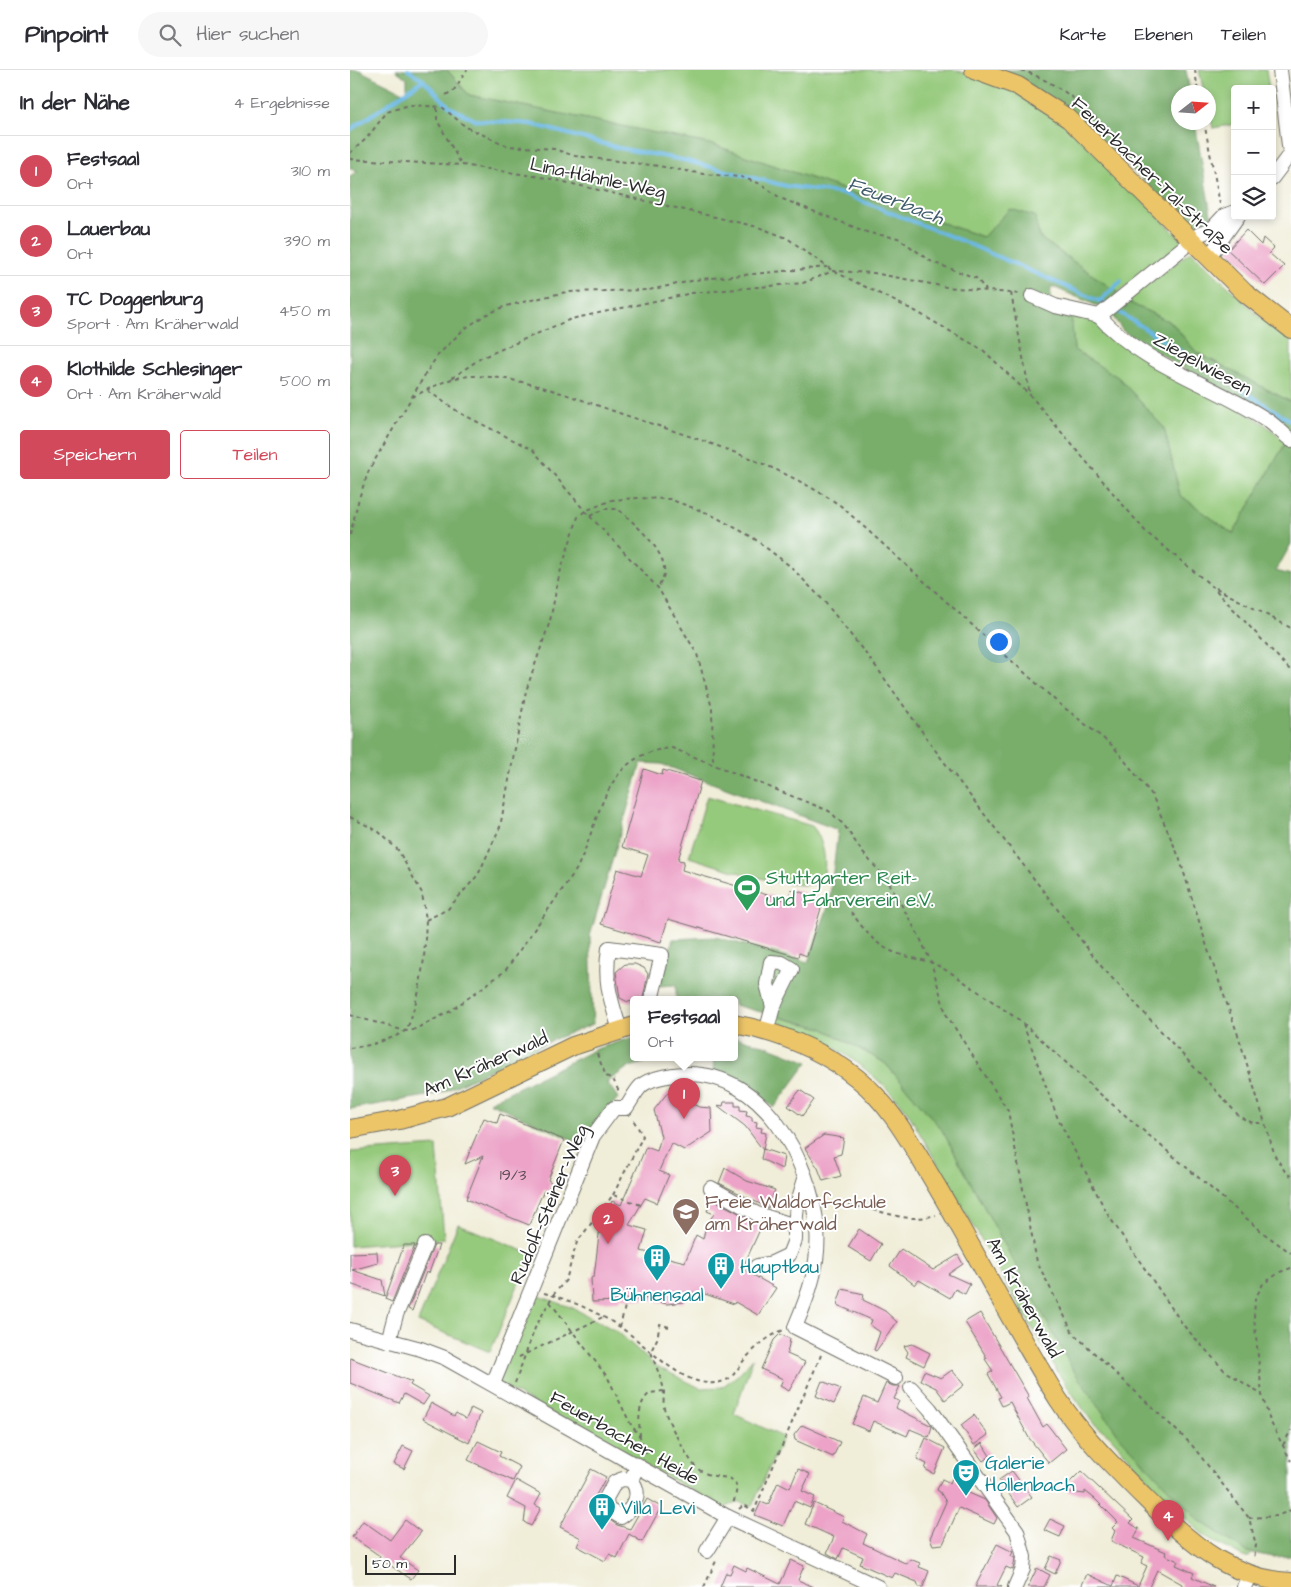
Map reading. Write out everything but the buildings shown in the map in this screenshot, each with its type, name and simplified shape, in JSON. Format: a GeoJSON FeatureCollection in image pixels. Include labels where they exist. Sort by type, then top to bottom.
{"type":"FeatureCollection","features":[{"type":"Feature","properties":{"kind":"main road","name":"Feuerbacher-Tal-Straße"},"geometry":{"type":"LineString","coordinates":[[974,70],[1018,86],[1069,119],[1208,258],[1245,292],[1291,329]]}},
{"type":"Feature","properties":{"kind":"main road","name":"Am Kräherwald"},"geometry":{"type":"LineString","coordinates":[[738,1025],[791,1040],[840,1065],[859,1079],[885,1105],[956,1219],[1060,1401],[1102,1453],[1176,1528],[1204,1552],[1246,1581],[1291,1582]]}},
{"type":"Feature","properties":{"kind":"main road","name":"Am Kräherwald"},"geometry":{"type":"LineString","coordinates":[[350,1129],[398,1120],[447,1106],[574,1046],[627,1028]]}},
{"type":"Feature","properties":{"kind":"street"},"geometry":{"type":"LineString","coordinates":[[1274,175],[1290,154],[1280,70]]}},
{"type":"Feature","properties":{"kind":"street"},"geometry":{"type":"LineString","coordinates":[[1208,258],[1216,234],[1229,214]]}},
{"type":"Feature","properties":{"kind":"street"},"geometry":{"type":"LineString","coordinates":[[1216,234],[1233,220]]}},
{"type":"Feature","properties":{"kind":"street"},"geometry":{"type":"LineString","coordinates":[[1032,296],[1055,306],[1106,310],[1204,231],[1216,234]]}},
{"type":"Feature","properties":{"kind":"street","name":"Ziegelwiesen"},"geometry":{"type":"LineString","coordinates":[[1106,310],[1115,332],[1151,357],[1267,420],[1291,440]]}},
{"type":"Feature","properties":{"kind":"street"},"geometry":{"type":"LineString","coordinates":[[627,1028],[609,996],[606,971],[609,948],[662,955],[652,996]]}},
{"type":"Feature","properties":{"kind":"street"},"geometry":{"type":"LineString","coordinates":[[766,1032],[773,1007]]}},
{"type":"Feature","properties":{"kind":"street","name":"Rudolf-Steiner-Weg"},"geometry":{"type":"LineString","coordinates":[[493,1384],[593,1136],[614,1108],[626,1108],[642,1086],[658,1078],[675,1074],[711,1076],[748,1093],[763,1108],[790,1146],[805,1178],[813,1204],[817,1229],[816,1267],[813,1283],[795,1327]]}},
{"type":"Feature","properties":{"kind":"street"},"geometry":{"type":"LineString","coordinates":[[757,1266],[772,1263],[789,1255],[795,1240],[798,1205],[805,1178]]}},
{"type":"Feature","properties":{"kind":"street"},"geometry":{"type":"LineString","coordinates":[[711,1188],[758,1214],[795,1226]]}},
{"type":"Feature","properties":{"kind":"street"},"geometry":{"type":"LineString","coordinates":[[389,1341],[396,1315],[425,1245]]}},
{"type":"Feature","properties":{"kind":"street"},"geometry":{"type":"LineString","coordinates":[[795,1327],[896,1378]]}},
{"type":"Feature","properties":{"kind":"street","name":"Feuerbacher Heide"},"geometry":{"type":"LineString","coordinates":[[350,1330],[445,1358],[641,1467],[878,1587]]}},
{"type":"Feature","properties":{"kind":"street"},"geometry":{"type":"LineString","coordinates":[[911,1388],[930,1409],[1017,1531],[1024,1557],[1023,1569],[1015,1587]]}},
{"type":"Feature","properties":{"kind":"street"},"geometry":{"type":"LineString","coordinates":[[631,1480],[641,1467]]}},
{"type":"Feature","properties":{"kind":"street"},"geometry":{"type":"LineString","coordinates":[[707,1551],[731,1514]]}},
{"type":"Feature","properties":{"kind":"path"},"geometry":{"type":"LineString","coordinates":[[446,95],[454,90],[467,70]]}},
{"type":"Feature","properties":{"kind":"path"},"geometry":{"type":"LineString","coordinates":[[1195,70],[1197,85]]}},
{"type":"Feature","properties":{"kind":"path"},"geometry":{"type":"LineString","coordinates":[[350,153],[366,139],[387,112],[409,105],[442,107],[466,127],[508,146],[554,149],[575,156],[741,178],[761,184],[780,198],[869,234],[898,238],[932,262],[976,278],[986,290]]}},
{"type":"Feature","properties":{"kind":"path"},"geometry":{"type":"LineString","coordinates":[[437,108],[437,120],[462,165]]}},
{"type":"Feature","properties":{"kind":"path"},"geometry":{"type":"LineString","coordinates":[[1206,130],[1229,214]]}},
{"type":"Feature","properties":{"kind":"path","name":"Lina-Hähnle-Weg"},"geometry":{"type":"LineString","coordinates":[[350,159],[462,165],[547,178],[758,227],[787,238],[833,271],[917,312],[983,350],[1030,395],[1146,532],[1213,587]]}},
{"type":"Feature","properties":{"kind":"path"},"geometry":{"type":"LineString","coordinates":[[350,535],[359,498],[369,470],[438,354],[463,330],[485,315],[506,306],[566,292],[649,290],[701,278],[827,267]]}},
{"type":"Feature","properties":{"kind":"path"},"geometry":{"type":"LineString","coordinates":[[412,397],[452,378],[481,358],[571,319],[692,293],[803,283],[833,271],[874,273],[946,287],[1032,296]]}},
{"type":"Feature","properties":{"kind":"path"},"geometry":{"type":"LineString","coordinates":[[1011,293],[1030,395]]}},
{"type":"Feature","properties":{"kind":"path"},"geometry":{"type":"LineString","coordinates":[[452,378],[472,376],[527,383],[740,453],[813,488],[841,506],[1057,702],[1113,746],[1152,795],[1179,856],[1208,950],[1239,1038],[1263,1123],[1275,1156],[1286,1173],[1291,1176]]}},
{"type":"Feature","properties":{"kind":"path"},"geometry":{"type":"LineString","coordinates":[[427,390],[460,413],[533,450],[585,511],[658,588],[697,654],[712,708],[713,763]]}},
{"type":"Feature","properties":{"kind":"path"},"geometry":{"type":"LineString","coordinates":[[426,920],[448,909],[478,875],[500,827],[526,691],[550,621],[559,576],[578,517],[585,511],[612,500],[637,498],[669,499],[710,514],[752,537],[790,566],[824,602],[877,668],[938,754],[1101,966],[1240,1117],[1253,1123],[1263,1123]]}},
{"type":"Feature","properties":{"kind":"path"},"geometry":{"type":"LineString","coordinates":[[590,516],[604,509],[618,509],[637,525],[661,556],[664,573],[658,588]]}},
{"type":"Feature","properties":{"kind":"path"},"geometry":{"type":"LineString","coordinates":[[1213,587],[1291,628]]}},
{"type":"Feature","properties":{"kind":"path"},"geometry":{"type":"LineString","coordinates":[[1213,587],[1291,671]]}},
{"type":"Feature","properties":{"kind":"path"},"geometry":{"type":"LineString","coordinates":[[350,1048],[370,1045],[405,1031],[413,1030],[449,1012],[505,971],[576,870],[585,853],[610,784],[621,772],[648,753],[672,748],[829,811],[844,825],[863,853],[888,882],[931,962],[946,1014],[1008,1111],[1037,1262],[1073,1333],[1191,1444],[1249,1518],[1256,1545],[1246,1581]]}},
{"type":"Feature","properties":{"kind":"path"},"geometry":{"type":"LineString","coordinates":[[350,817],[378,831],[398,850],[422,893],[426,920],[424,959],[419,991],[410,1022],[405,1031]]}},
{"type":"Feature","properties":{"kind":"path"},"geometry":{"type":"LineString","coordinates":[[851,912],[871,939],[884,949],[931,962],[953,974],[1022,1022],[1100,1094],[1266,1235],[1291,1253]]}},
{"type":"Feature","properties":{"kind":"path"},"geometry":{"type":"LineString","coordinates":[[350,1015],[405,1031]]}},
{"type":"Feature","properties":{"kind":"path"},"geometry":{"type":"LineString","coordinates":[[1022,1022],[1058,1119],[1108,1215],[1184,1326],[1224,1370],[1262,1395]]}},
{"type":"Feature","properties":{"kind":"path"},"geometry":{"type":"LineString","coordinates":[[514,1385],[535,1328],[553,1295],[566,1280],[577,1242],[613,1195],[643,1136],[626,1108],[613,1079],[606,1076],[593,1048]]}},
{"type":"Feature","properties":{"kind":"path"},"geometry":{"type":"LineString","coordinates":[[613,1195],[641,1206]]}},
{"type":"Feature","properties":{"kind":"path"},"geometry":{"type":"LineString","coordinates":[[813,1204],[865,1208],[898,1218],[912,1219],[941,1214]]}},
{"type":"Feature","properties":{"kind":"path"},"geometry":{"type":"LineString","coordinates":[[1291,1268],[1280,1272],[1264,1284],[1255,1299],[1254,1317],[1262,1395],[1270,1421],[1291,1461]]}},
{"type":"Feature","properties":{"kind":"path"},"geometry":{"type":"LineString","coordinates":[[532,1289],[553,1295],[602,1316],[620,1327],[685,1376],[700,1382],[724,1381],[734,1374],[743,1360],[766,1340],[778,1332],[795,1327]]}},
{"type":"Feature","properties":{"kind":"path"},"geometry":{"type":"LineString","coordinates":[[620,1327],[627,1298]]}},
{"type":"Feature","properties":{"kind":"path"},"geometry":{"type":"LineString","coordinates":[[550,1302],[608,1378],[630,1423],[640,1437]]}},
{"type":"Feature","properties":{"kind":"path"},"geometry":{"type":"LineString","coordinates":[[501,1365],[602,1316]]}},
{"type":"Feature","properties":{"kind":"path"},"geometry":{"type":"LineString","coordinates":[[669,1327],[660,1324],[657,1340],[651,1351],[664,1391],[664,1408],[688,1456],[696,1467],[705,1474],[731,1478],[736,1483],[738,1489],[731,1514]]}},
{"type":"Feature","properties":{"kind":"path"},"geometry":{"type":"LineString","coordinates":[[731,1514],[744,1505],[754,1511],[826,1343]]}},
{"type":"Feature","properties":{"kind":"path"},"geometry":{"type":"LineString","coordinates":[[641,1467],[648,1460],[640,1437],[639,1419],[643,1401],[650,1393],[664,1391]]}},
{"type":"Feature","properties":{"kind":"path"},"geometry":{"type":"LineString","coordinates":[[1283,1446],[1291,1430]]}},
{"type":"Feature","properties":{"kind":"path"},"geometry":{"type":"LineString","coordinates":[[1249,1518],[1277,1516],[1291,1510]]}},
{"type":"Feature","properties":{"kind":"green space"},"geometry":{"type":"Polygon","coordinates":[[[350,70],[359,70],[407,94],[407,79],[396,70],[447,70],[469,95],[714,145],[983,237],[1010,209],[1035,216],[1039,237],[1118,293],[1102,308],[1051,286],[1050,308],[1071,313],[1074,350],[1119,378],[1164,428],[1180,495],[1233,534],[1286,442],[1291,446],[1291,544],[1276,571],[1291,575],[1291,1556],[1273,1557],[1247,1552],[1197,1519],[1120,1437],[1073,1370],[942,1130],[885,1063],[822,1028],[738,1006],[738,996],[676,996],[676,985],[659,986],[673,939],[716,937],[808,962],[829,904],[838,830],[661,764],[641,763],[590,936],[593,1024],[555,1039],[439,1094],[350,1109],[350,176],[358,171],[350,168],[350,70]]]}},
{"type":"Feature","properties":{"kind":"green space"},"geometry":{"type":"Polygon","coordinates":[[[447,70],[956,70],[1016,92],[1060,119],[1183,241],[1118,293],[1039,237],[1010,209],[983,237],[714,145],[469,95],[447,70]]]}},
{"type":"Feature","properties":{"kind":"green space"},"geometry":{"type":"Polygon","coordinates":[[[992,70],[1186,70],[1189,85],[1171,85],[1171,130],[1196,130],[1212,220],[1190,225],[1069,109],[992,70]]]}},
{"type":"Feature","properties":{"kind":"green space"},"geometry":{"type":"Polygon","coordinates":[[[1199,70],[1266,70],[1268,85],[1231,85],[1231,125],[1216,127],[1216,85],[1202,85],[1199,70]]]}},
{"type":"Feature","properties":{"kind":"green space"},"geometry":{"type":"Polygon","coordinates":[[[1191,251],[1263,320],[1291,339],[1291,402],[1196,352],[1172,323],[1126,301],[1191,251]]]}},
{"type":"Feature","properties":{"kind":"green space"},"geometry":{"type":"Polygon","coordinates":[[[1126,301],[1172,323],[1196,352],[1291,402],[1291,434],[1123,331],[1111,314],[1126,301]]]}},
{"type":"Feature","properties":{"kind":"green space"},"geometry":{"type":"Polygon","coordinates":[[[1071,313],[1096,320],[1263,423],[1286,442],[1233,534],[1180,495],[1164,428],[1119,378],[1074,350],[1071,313]]]}},
{"type":"Feature","properties":{"kind":"green space"},"geometry":{"type":"Polygon","coordinates":[[[707,796],[812,826],[819,837],[824,852],[825,868],[821,881],[811,885],[777,882],[736,872],[689,857],[707,796]]]}},
{"type":"Feature","properties":{"kind":"green space"},"geometry":{"type":"Polygon","coordinates":[[[774,1016],[822,1028],[885,1063],[942,1130],[1073,1370],[1197,1519],[1247,1552],[1252,1553],[1249,1557],[1243,1557],[1206,1537],[1177,1511],[1109,1435],[1093,1423],[1060,1376],[907,1111],[893,1095],[848,1056],[814,1037],[775,1021],[774,1016]]]}},
{"type":"Feature","properties":{"kind":"green space"},"geometry":{"type":"Polygon","coordinates":[[[630,1038],[630,1061],[649,1061],[627,1068],[607,1082],[618,1098],[579,1143],[489,1102],[596,1049],[630,1038]]]}},
{"type":"Feature","properties":{"kind":"green space"},"geometry":{"type":"Polygon","coordinates":[[[738,1038],[767,1046],[808,1062],[774,1108],[738,1079],[713,1070],[714,1061],[738,1061],[738,1038]]]}},
{"type":"Feature","properties":{"kind":"green space"},"geometry":{"type":"Polygon","coordinates":[[[437,1146],[444,1239],[350,1246],[350,1152],[437,1146]]]}},
{"type":"Feature","properties":{"kind":"green space"},"geometry":{"type":"Polygon","coordinates":[[[458,1224],[531,1254],[490,1352],[418,1322],[458,1224]]]}},
{"type":"Feature","properties":{"kind":"green space"},"geometry":{"type":"Polygon","coordinates":[[[536,1295],[573,1308],[618,1332],[654,1365],[700,1388],[722,1387],[738,1375],[753,1358],[734,1414],[783,1437],[752,1506],[739,1502],[724,1508],[495,1382],[536,1295]]]}},
{"type":"Feature","properties":{"kind":"waterway","name":"Feuerbach"},"geometry":{"type":"LineString","coordinates":[[408,70],[423,80],[450,107],[475,120],[531,124],[619,148],[683,160],[786,186],[844,194],[962,241],[1108,305]]}},
{"type":"Feature","properties":{"kind":"waterway"},"geometry":{"type":"LineString","coordinates":[[350,130],[423,80]]}},
{"type":"Feature","properties":{"kind":"waterway"},"geometry":{"type":"LineString","coordinates":[[1100,301],[1121,281]]}},
{"type":"Feature","properties":{"kind":"waterway","name":"Feuerbach"},"geometry":{"type":"LineString","coordinates":[[1114,309],[1291,421]]}},
{"type":"Feature","properties":{"kind":"place","name":"Stuttgarter Reit- und Fahrverein e.V."},"geometry":{"type":"Point","coordinates":[747,912]}},
{"type":"Feature","properties":{"kind":"place","name":"Festsaal"},"geometry":{"type":"Point","coordinates":[684,1119]}},
{"type":"Feature","properties":{"kind":"place","name":"TC Doggenburg"},"geometry":{"type":"Point","coordinates":[395,1196]}},
{"type":"Feature","properties":{"kind":"place","name":"Freie Waldorfschule am Kräherwald"},"geometry":{"type":"Point","coordinates":[686,1236]}},
{"type":"Feature","properties":{"kind":"place","name":"Lauerbau"},"geometry":{"type":"Point","coordinates":[608,1244]}},
{"type":"Feature","properties":{"kind":"place","name":"Bühnensaal"},"geometry":{"type":"Point","coordinates":[657,1282]}},
{"type":"Feature","properties":{"kind":"place","name":"Hauptbau"},"geometry":{"type":"Point","coordinates":[721,1290]}},
{"type":"Feature","properties":{"kind":"place","name":"Galerie Hollenbach"},"geometry":{"type":"Point","coordinates":[966,1497]}},
{"type":"Feature","properties":{"kind":"place","name":"Villa Levi"},"geometry":{"type":"Point","coordinates":[602,1531]}},
{"type":"Feature","properties":{"kind":"place","name":"Klothilde Schlesinger"},"geometry":{"type":"Point","coordinates":[1168,1541]}}]}
